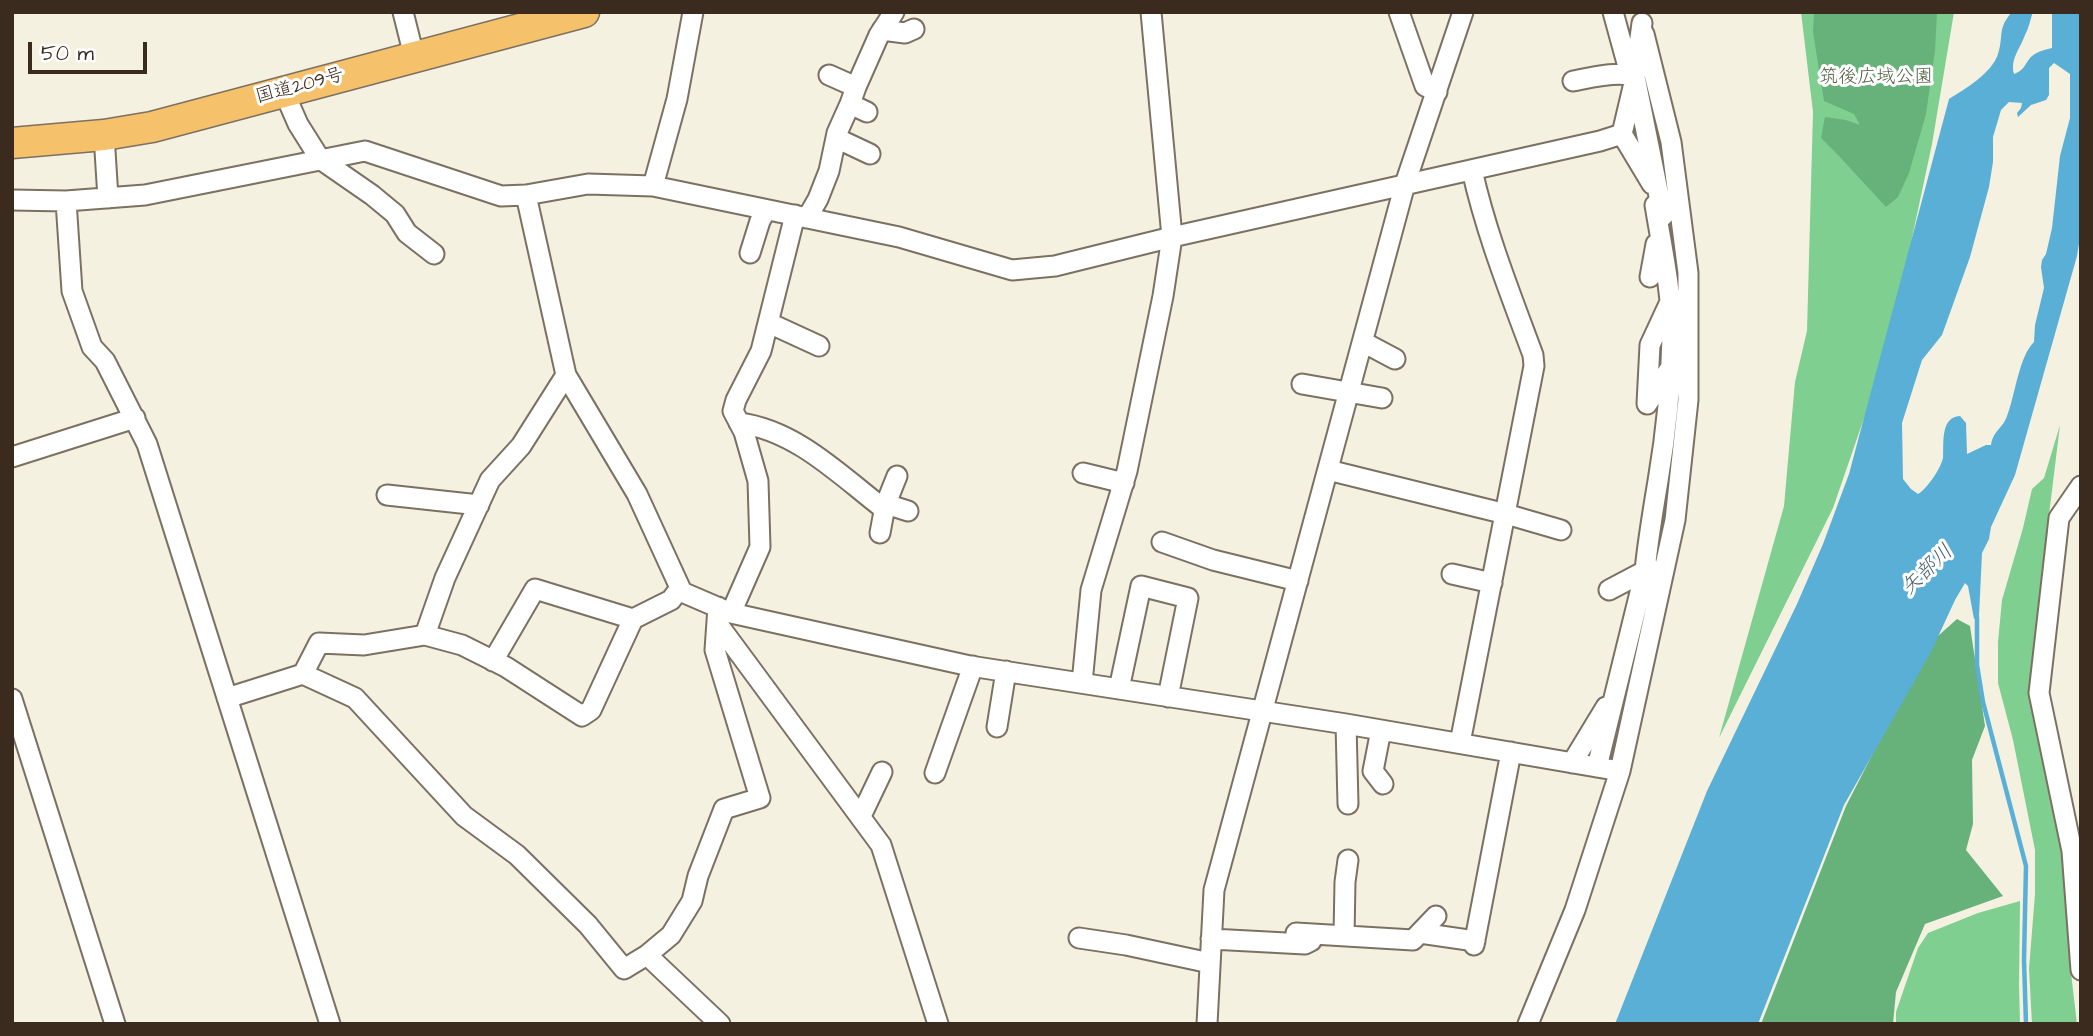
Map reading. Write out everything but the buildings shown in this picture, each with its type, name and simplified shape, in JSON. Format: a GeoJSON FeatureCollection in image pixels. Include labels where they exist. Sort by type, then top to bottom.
{"type":"FeatureCollection","features":[{"type":"Feature","properties":{"kind":"highway","name":"国道209号"},"geometry":{"type":"LineString","coordinates":[[12,143],[104,135],[152,127],[584,12]]}},
{"type":"Feature","properties":{"kind":"street"},"geometry":{"type":"LineString","coordinates":[[403,12],[414,56]]}},
{"type":"Feature","properties":{"kind":"street"},"geometry":{"type":"LineString","coordinates":[[653,186],[677,99],[693,12]]}},
{"type":"Feature","properties":{"kind":"street"},"geometry":{"type":"LineString","coordinates":[[228,698],[303,674],[355,698],[464,816],[517,855],[588,925],[624,969],[671,935],[692,901],[698,876],[724,809],[760,798],[715,650],[722,614],[760,547],[758,481],[744,432],[733,411],[761,351],[801,217],[818,200],[829,171],[836,138],[858,101],[882,30],[894,12]]}},
{"type":"Feature","properties":{"kind":"street"},"geometry":{"type":"LineString","coordinates":[[1082,683],[1091,590],[1124,483],[1163,296],[1172,237],[1151,12]]}},
{"type":"Feature","properties":{"kind":"street"},"geometry":{"type":"LineString","coordinates":[[1399,12],[1425,86],[1437,92]]}},
{"type":"Feature","properties":{"kind":"street"},"geometry":{"type":"LineString","coordinates":[[1207,1024],[1214,890],[1405,184],[1463,12]]}},
{"type":"Feature","properties":{"kind":"street"},"geometry":{"type":"LineString","coordinates":[[1613,12],[1659,228],[1672,334],[1659,478],[1645,571]]}},
{"type":"Feature","properties":{"kind":"street"},"geometry":{"type":"LineString","coordinates":[[1640,18],[1626,73],[1622,134],[1647,173],[1653,203],[1688,284]]}},
{"type":"Feature","properties":{"kind":"street"},"geometry":{"type":"LineString","coordinates":[[1528,1024],[1575,910],[1620,771],[1676,508],[1688,400],[1688,284],[1671,142],[1640,18]]}},
{"type":"Feature","properties":{"kind":"street"},"geometry":{"type":"LineString","coordinates":[[882,30],[905,33],[914,29]]}},
{"type":"Feature","properties":{"kind":"street"},"geometry":{"type":"LineString","coordinates":[[1573,81],[1626,73]]}},
{"type":"Feature","properties":{"kind":"street"},"geometry":{"type":"LineString","coordinates":[[829,75],[858,101]]}},
{"type":"Feature","properties":{"kind":"street"},"geometry":{"type":"LineString","coordinates":[[285,92],[298,124],[320,159],[373,195],[395,214],[407,233],[434,254]]}},
{"type":"Feature","properties":{"kind":"street"},"geometry":{"type":"LineString","coordinates":[[12,200],[66,201],[145,195],[365,151],[501,196],[526,195],[588,184],[653,186],[899,237],[1012,270],[1055,266],[1622,134]]}},
{"type":"Feature","properties":{"kind":"street"},"geometry":{"type":"LineString","coordinates":[[104,135],[108,198]]}},
{"type":"Feature","properties":{"kind":"street"},"geometry":{"type":"LineString","coordinates":[[836,138],[870,154]]}},
{"type":"Feature","properties":{"kind":"street"},"geometry":{"type":"LineString","coordinates":[[1460,743],[1534,366],[1533,355],[1494,252],[1472,170]]}},
{"type":"Feature","properties":{"kind":"street"},"geometry":{"type":"LineString","coordinates":[[526,195],[566,376],[637,494],[682,592],[722,614],[974,666],[1346,724],[1620,771]]}},
{"type":"Feature","properties":{"kind":"street"},"geometry":{"type":"LineString","coordinates":[[66,201],[72,291],[92,347],[105,361],[146,444],[330,1024]]}},
{"type":"Feature","properties":{"kind":"street"},"geometry":{"type":"LineString","coordinates":[[750,253],[766,209]]}},
{"type":"Feature","properties":{"kind":"street"},"geometry":{"type":"LineString","coordinates":[[1650,277],[1659,228]]}},
{"type":"Feature","properties":{"kind":"street"},"geometry":{"type":"LineString","coordinates":[[1669,303],[1650,345],[1647,404],[1670,368]]}},
{"type":"Feature","properties":{"kind":"street"},"geometry":{"type":"LineString","coordinates":[[769,323],[819,346]]}},
{"type":"Feature","properties":{"kind":"street"},"geometry":{"type":"LineString","coordinates":[[1363,342],[1395,359]]}},
{"type":"Feature","properties":{"kind":"street"},"geometry":{"type":"LineString","coordinates":[[425,635],[445,578],[490,480],[521,446],[566,376]]}},
{"type":"Feature","properties":{"kind":"street"},"geometry":{"type":"LineString","coordinates":[[1302,384],[1382,398]]}},
{"type":"Feature","properties":{"kind":"street"},"geometry":{"type":"LineString","coordinates":[[12,457],[135,418]]}},
{"type":"Feature","properties":{"kind":"street"},"geometry":{"type":"LineString","coordinates":[[739,423],[780,434],[885,507],[908,511]]}},
{"type":"Feature","properties":{"kind":"street"},"geometry":{"type":"LineString","coordinates":[[1328,470],[1561,530]]}},
{"type":"Feature","properties":{"kind":"street"},"geometry":{"type":"LineString","coordinates":[[1083,473],[1124,483]]}},
{"type":"Feature","properties":{"kind":"street"},"geometry":{"type":"LineString","coordinates":[[880,533],[885,507],[897,476]]}},
{"type":"Feature","properties":{"kind":"street"},"geometry":{"type":"LineString","coordinates":[[2081,486],[2059,518],[2039,693],[2072,851],[2081,970]]}},
{"type":"Feature","properties":{"kind":"street"},"geometry":{"type":"LineString","coordinates":[[387,495],[479,505]]}},
{"type":"Feature","properties":{"kind":"street"},"geometry":{"type":"LineString","coordinates":[[1597,767],[1645,571],[1665,520],[1676,508]]}},
{"type":"Feature","properties":{"kind":"street"},"geometry":{"type":"LineString","coordinates":[[1162,542],[1213,560],[1298,581]]}},
{"type":"Feature","properties":{"kind":"street"},"geometry":{"type":"LineString","coordinates":[[1634,616],[1612,588],[1645,571]]}},
{"type":"Feature","properties":{"kind":"street"},"geometry":{"type":"LineString","coordinates":[[1452,574],[1492,583]]}},
{"type":"Feature","properties":{"kind":"street"},"geometry":{"type":"LineString","coordinates":[[1119,689],[1141,586],[1188,598],[1168,697]]}},
{"type":"Feature","properties":{"kind":"street"},"geometry":{"type":"LineString","coordinates":[[303,674],[319,643],[364,645],[425,635],[462,645],[582,716],[591,710],[633,619],[671,600],[680,588]]}},
{"type":"Feature","properties":{"kind":"street"},"geometry":{"type":"LineString","coordinates":[[493,661],[535,589],[633,619]]}},
{"type":"Feature","properties":{"kind":"street"},"geometry":{"type":"LineString","coordinates":[[722,614],[881,845],[938,1024]]}},
{"type":"Feature","properties":{"kind":"street"},"geometry":{"type":"LineString","coordinates":[[1572,763],[1616,692],[1647,649]]}},
{"type":"Feature","properties":{"kind":"street"},"geometry":{"type":"LineString","coordinates":[[935,773],[974,666]]}},
{"type":"Feature","properties":{"kind":"street"},"geometry":{"type":"LineString","coordinates":[[997,727],[1006,671]]}},
{"type":"Feature","properties":{"kind":"street"},"geometry":{"type":"LineString","coordinates":[[12,699],[114,1024]]}},
{"type":"Feature","properties":{"kind":"street"},"geometry":{"type":"LineString","coordinates":[[1346,724],[1348,804]]}},
{"type":"Feature","properties":{"kind":"street"},"geometry":{"type":"LineString","coordinates":[[1381,730],[1373,771],[1383,784]]}},
{"type":"Feature","properties":{"kind":"street"},"geometry":{"type":"LineString","coordinates":[[1420,933],[1474,943],[1511,752]]}},
{"type":"Feature","properties":{"kind":"street"},"geometry":{"type":"LineString","coordinates":[[861,816],[882,772]]}},
{"type":"Feature","properties":{"kind":"street"},"geometry":{"type":"LineString","coordinates":[[1344,936],[1348,860]]}},
{"type":"Feature","properties":{"kind":"street"},"geometry":{"type":"LineString","coordinates":[[1212,939],[1306,944],[1312,940],[1304,933],[1413,940],[1436,916]]}},
{"type":"Feature","properties":{"kind":"street"},"geometry":{"type":"LineString","coordinates":[[1079,938],[1210,963]]}},
{"type":"Feature","properties":{"kind":"street"},"geometry":{"type":"LineString","coordinates":[[646,955],[720,1024]]}},
{"type":"Feature","properties":{"kind":"green space","name":"筑後広域公園"},"geometry":{"type":"Polygon","coordinates":[[[1801,12],[1954,12],[1932,144],[1889,346],[1833,508],[1719,738],[1784,506],[1795,382],[1807,331],[1813,112],[1801,12]]]}},
{"type":"Feature","properties":{"kind":"green space"},"geometry":{"type":"Polygon","coordinates":[[[1937,12],[1935,51],[1926,114],[1909,173],[1898,197],[1886,207],[1821,138],[1825,117],[1860,125],[1854,114],[1824,101],[1813,32],[1814,13],[1937,12]]]}},
{"type":"Feature","properties":{"kind":"green space"},"geometry":{"type":"Polygon","coordinates":[[[2060,425],[2032,687],[2046,779],[2053,796],[2066,874],[2071,973],[2077,1024],[2032,1024],[2029,969],[2035,894],[2035,850],[2013,740],[1998,683],[1998,642],[2002,600],[2032,489],[2044,478],[2060,425]]]}},
{"type":"Feature","properties":{"kind":"green space"},"geometry":{"type":"Polygon","coordinates":[[[1957,619],[1970,626],[1985,726],[1972,760],[1973,824],[1966,850],[2003,896],[1925,924],[1896,992],[1893,1024],[1761,1024],[1846,806],[1929,644],[1957,619]]]}},
{"type":"Feature","properties":{"kind":"green space"},"geometry":{"type":"Polygon","coordinates":[[[2020,901],[2020,1024],[1896,1024],[1896,1012],[1918,948],[1928,933],[1978,913],[2020,901]]]}},
{"type":"Feature","properties":{"kind":"water","name":"矢部川"},"geometry":{"type":"Polygon","coordinates":[[[2012,12],[2033,12],[2028,30],[2014,59],[2014,74],[2022,69],[2034,54],[2052,48],[2052,12],[2081,12],[2081,231],[2077,256],[2015,475],[1982,553],[1979,616],[1974,619],[1968,586],[1965,583],[1931,652],[1844,805],[1758,1024],[1615,1024],[1707,791],[1797,604],[1849,474],[1949,99],[1990,68],[1998,54],[2007,18],[2012,12]],[[2054,63],[2049,68],[2049,95],[2046,100],[2031,105],[2018,117],[2022,103],[2009,102],[2001,110],[1993,137],[1989,187],[1970,257],[1942,335],[1922,360],[1902,423],[1903,479],[1918,494],[1940,467],[1949,421],[1960,416],[1966,423],[1967,454],[1991,445],[2007,416],[2021,366],[2034,342],[2035,325],[2044,288],[2042,260],[2052,228],[2060,156],[2070,118],[2070,74],[2054,63]]]}},
{"type":"Feature","properties":{"kind":"waterway"},"geometry":{"type":"LineString","coordinates":[[1977,617],[1977,665],[1983,702],[2026,866],[2026,1024]]}}]}
